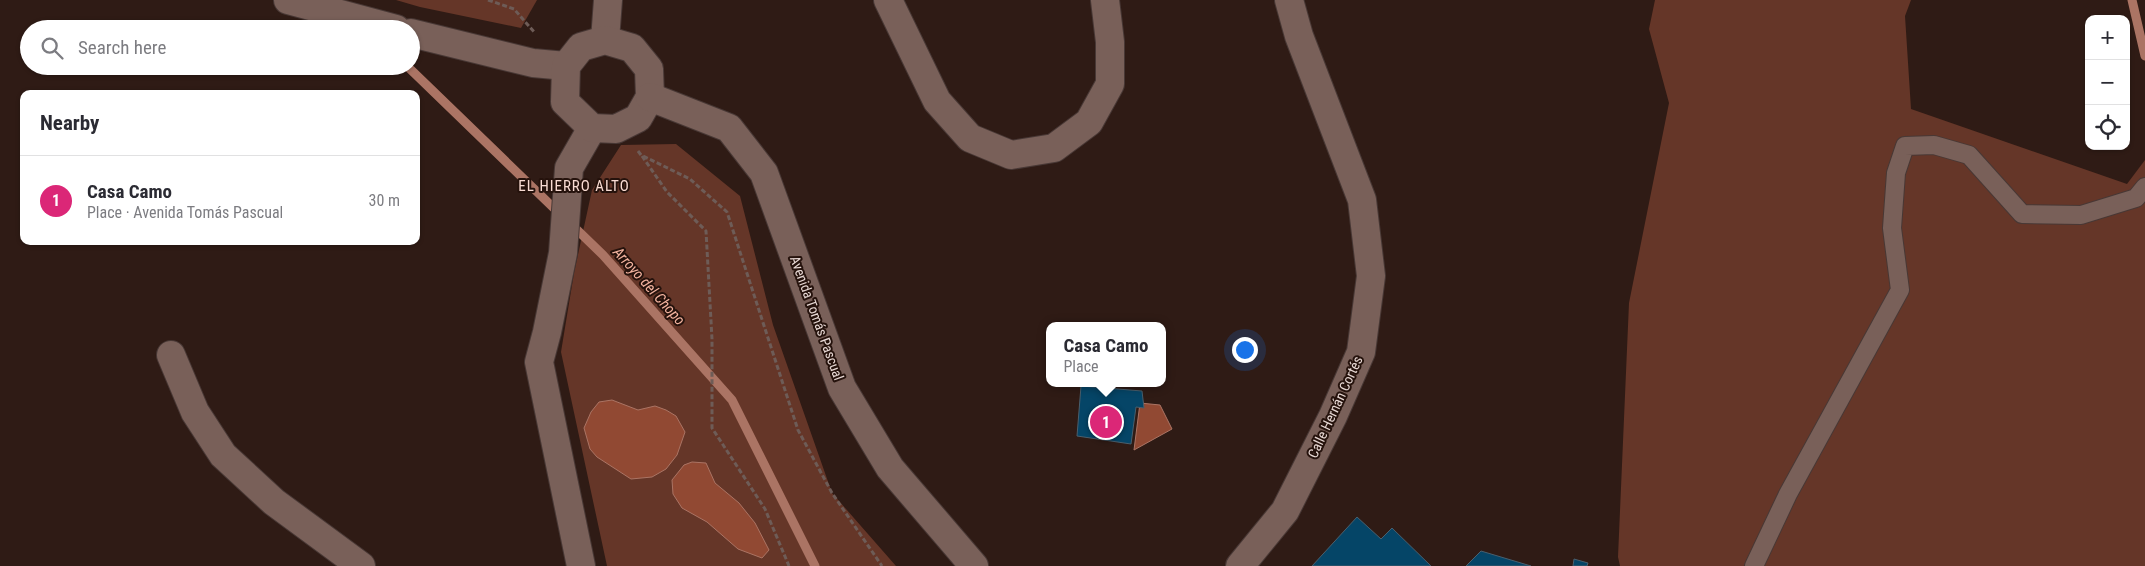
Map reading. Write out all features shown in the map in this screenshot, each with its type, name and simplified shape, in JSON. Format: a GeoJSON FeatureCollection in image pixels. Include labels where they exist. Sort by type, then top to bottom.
{"type":"FeatureCollection","features":[{"type":"Feature","properties":{"kind":"street"},"geometry":{"type":"LineString","coordinates":[[288,0],[362,20]]}},
{"type":"Feature","properties":{"kind":"street"},"geometry":{"type":"LineString","coordinates":[[605,40],[608,0]]}},
{"type":"Feature","properties":{"kind":"street"},"geometry":{"type":"LineString","coordinates":[[888,0],[937,101],[970,138],[1011,155],[1054,148],[1089,122],[1110,84],[1110,42],[1105,0]]}},
{"type":"Feature","properties":{"kind":"street","name":"Calle Hernán Cortés"},"geometry":{"type":"LineString","coordinates":[[1240,566],[1285,511],[1333,416],[1361,352],[1371,276],[1362,200],[1299,36],[1289,0]]}},
{"type":"Feature","properties":{"kind":"street"},"geometry":{"type":"LineString","coordinates":[[420,35],[533,63],[566,66]]}},
{"type":"Feature","properties":{"kind":"street"},"geometry":{"type":"LineString","coordinates":[[605,40],[632,48],[649,69],[650,97],[638,118],[616,129],[592,128],[565,102],[566,66],[582,47],[605,40]]}},
{"type":"Feature","properties":{"kind":"street","name":"Avenida Tomás Pascual"},"geometry":{"type":"LineString","coordinates":[[650,97],[729,128],[764,173],[842,388],[890,468],[974,566]]}},
{"type":"Feature","properties":{"kind":"street"},"geometry":{"type":"LineString","coordinates":[[581,566],[538,362],[547,332],[563,253],[569,168],[592,128]]}},
{"type":"Feature","properties":{"kind":"street"},"geometry":{"type":"LineString","coordinates":[[172,355],[195,412],[223,454],[274,502],[361,566]]}},
{"type":"Feature","properties":{"kind":"lane"},"geometry":{"type":"LineString","coordinates":[[1754,566],[1788,494],[1900,290],[1892,228],[1896,173],[1905,146],[1934,145],[1969,155],[2022,214],[2081,215],[2136,198],[2145,187]]}},
{"type":"Feature","properties":{"kind":"path"},"geometry":{"type":"LineString","coordinates":[[490,0],[514,9],[490,0]]}},
{"type":"Feature","properties":{"kind":"path"},"geometry":{"type":"LineString","coordinates":[[789,566],[765,509],[712,428],[712,339],[706,232],[667,192],[641,155],[690,179],[727,212],[798,430],[832,493],[882,566]]}},
{"type":"Feature","properties":{"kind":"shaded area"},"geometry":{"type":"Polygon","coordinates":[[[396,0],[537,0],[521,28],[420,7],[396,0]]]}},
{"type":"Feature","properties":{"kind":"shaded area"},"geometry":{"type":"Polygon","coordinates":[[[1655,0],[1911,0],[1905,16],[1911,109],[2127,184],[2145,160],[2145,566],[1620,566],[1618,557],[1629,303],[1669,103],[1649,29],[1655,0]]]}},
{"type":"Feature","properties":{"kind":"shaded area"},"geometry":{"type":"Polygon","coordinates":[[[676,144],[740,196],[773,325],[832,493],[896,566],[607,566],[561,352],[574,273],[592,190],[621,145],[676,144]]]}},
{"type":"Feature","properties":{"kind":"shaded area"},"geometry":{"type":"Polygon","coordinates":[[[612,400],[638,410],[655,406],[676,416],[685,432],[677,455],[666,469],[652,477],[631,479],[597,457],[590,449],[584,428],[591,412],[599,402],[612,400]]]}},
{"type":"Feature","properties":{"kind":"shaded area"},"geometry":{"type":"Polygon","coordinates":[[[1140,403],[1160,405],[1172,429],[1134,450],[1140,403]]]}},
{"type":"Feature","properties":{"kind":"shaded area"},"geometry":{"type":"Polygon","coordinates":[[[692,462],[706,463],[715,483],[739,503],[755,523],[769,550],[762,558],[738,549],[707,522],[682,508],[673,494],[672,480],[684,465],[692,462]]]}},
{"type":"Feature","properties":{"kind":"building"},"geometry":{"type":"Polygon","coordinates":[[[1081,387],[1142,391],[1144,408],[1136,407],[1131,444],[1077,436],[1081,387]]]}},
{"type":"Feature","properties":{"kind":"building"},"geometry":{"type":"Polygon","coordinates":[[[1357,517],[1381,539],[1392,528],[1431,566],[1312,566],[1357,517]]]}},
{"type":"Feature","properties":{"kind":"building"},"geometry":{"type":"Polygon","coordinates":[[[1481,551],[1531,566],[1466,566],[1481,551]]]}},
{"type":"Feature","properties":{"kind":"building"},"geometry":{"type":"Polygon","coordinates":[[[1574,559],[1588,563],[1587,566],[1573,566],[1574,559]]]}},
{"type":"Feature","properties":{"kind":"waterway"},"geometry":{"type":"LineString","coordinates":[[2132,0],[2145,56]]}},
{"type":"Feature","properties":{"kind":"waterway","name":"Arroyo del Chopo"},"geometry":{"type":"LineString","coordinates":[[416,75],[560,214]]}},
{"type":"Feature","properties":{"kind":"waterway","name":"Arroyo del Chopo"},"geometry":{"type":"LineString","coordinates":[[571,224],[603,255],[732,400],[815,566]]}},
{"type":"Feature","properties":{"kind":"place","name":"Casa Camo"},"geometry":{"type":"Point","coordinates":[1106,422]}},
{"type":"Feature","properties":{"kind":"district","name":"EL HIERRO ALTO"},"geometry":{"type":"Point","coordinates":[574,186]}}]}
